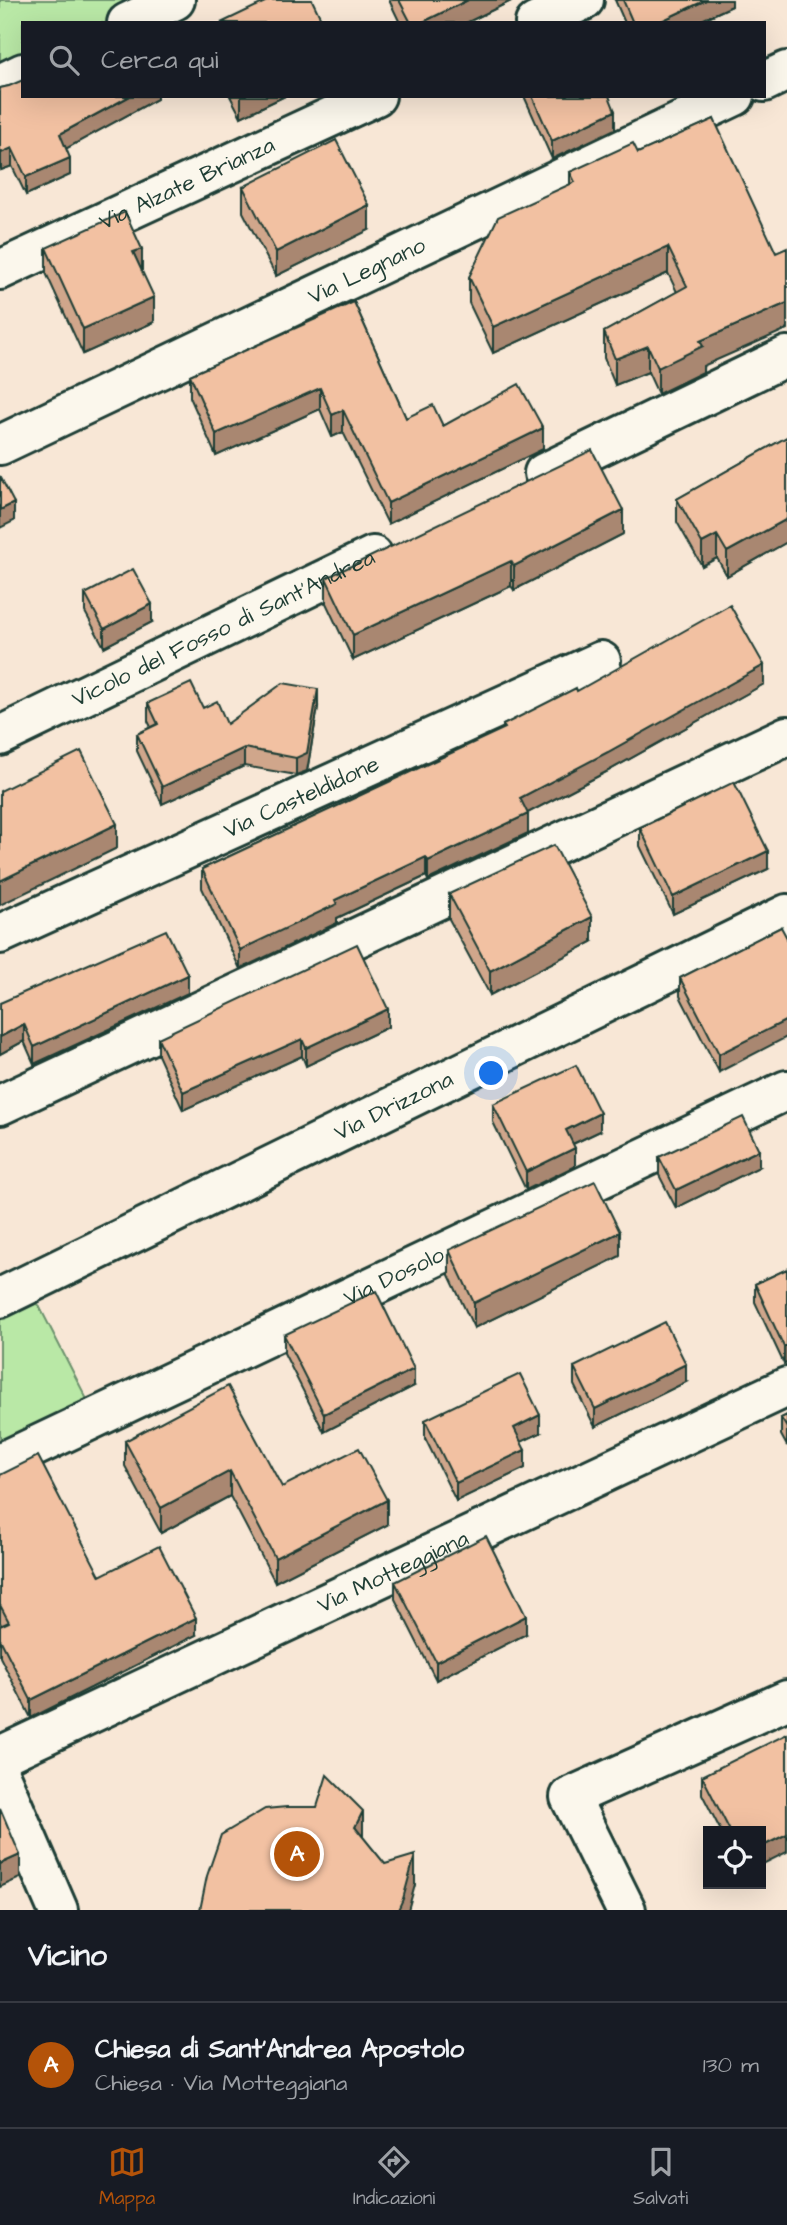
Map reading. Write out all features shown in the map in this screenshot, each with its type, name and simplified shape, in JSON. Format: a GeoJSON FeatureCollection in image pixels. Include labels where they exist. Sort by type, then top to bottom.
{"type":"FeatureCollection","features":[{"type":"Feature","properties":{"kind":"street"},"geometry":{"type":"LineString","coordinates":[[131,21],[175,0]]}},
{"type":"Feature","properties":{"kind":"street"},"geometry":{"type":"LineString","coordinates":[[539,21],[584,0]]}},
{"type":"Feature","properties":{"kind":"street"},"geometry":{"type":"LineString","coordinates":[[766,81],[787,71]]}},
{"type":"Feature","properties":{"kind":"street"},"geometry":{"type":"LineString","coordinates":[[0,84],[21,74]]}},
{"type":"Feature","properties":{"kind":"street","name":"Via Alzate Brianza"},"geometry":{"type":"LineString","coordinates":[[0,270],[372,98]]}},
{"type":"Feature","properties":{"kind":"street","name":"Via Legnano"},"geometry":{"type":"LineString","coordinates":[[0,445],[731,98]]}},
{"type":"Feature","properties":{"kind":"street"},"geometry":{"type":"LineString","coordinates":[[512,489],[787,356]]}},
{"type":"Feature","properties":{"kind":"street","name":"Vicolo del Fosso di Sant'Andrea"},"geometry":{"type":"LineString","coordinates":[[0,736],[400,543]]}},
{"type":"Feature","properties":{"kind":"street","name":"Via Casteldidone"},"geometry":{"type":"LineString","coordinates":[[0,934],[601,661]]}},
{"type":"Feature","properties":{"kind":"street"},"geometry":{"type":"LineString","coordinates":[[0,1105],[787,736]]}},
{"type":"Feature","properties":{"kind":"street","name":"Via Drizzona"},"geometry":{"type":"LineString","coordinates":[[0,1297],[787,914]]}},
{"type":"Feature","properties":{"kind":"street","name":"Via Dosolo"},"geometry":{"type":"LineString","coordinates":[[0,1463],[787,1090]]}},
{"type":"Feature","properties":{"kind":"street","name":"Via Motteggiana"},"geometry":{"type":"LineString","coordinates":[[0,1756],[787,1387]]}},
{"type":"Feature","properties":{"kind":"street"},"geometry":{"type":"LineString","coordinates":[[625,1910],[570,1797],[787,1700]]}},
{"type":"Feature","properties":{"kind":"street"},"geometry":{"type":"LineString","coordinates":[[0,1776],[58,1910]]}},
{"type":"Feature","properties":{"kind":"green space"},"geometry":{"type":"Polygon","coordinates":[[[0,0],[175,0],[131,21],[21,21],[21,74],[0,84],[0,0]]]}},
{"type":"Feature","properties":{"kind":"green space"},"geometry":{"type":"Polygon","coordinates":[[[31,1290],[95,1415],[0,1463],[0,1306],[31,1290]]]}},
{"type":"Feature","properties":{"kind":"building"},"geometry":{"type":"Polygon","coordinates":[[[269,0],[312,0],[322,21],[225,21],[269,0]]]}},
{"type":"Feature","properties":{"kind":"building"},"geometry":{"type":"Polygon","coordinates":[[[399,0],[468,0],[425,21],[410,21],[399,0]]]}},
{"type":"Feature","properties":{"kind":"building"},"geometry":{"type":"Polygon","coordinates":[[[623,0],[706,0],[661,21],[632,21],[623,0]]]}},
{"type":"Feature","properties":{"kind":"building"},"geometry":{"type":"Polygon","coordinates":[[[21,81],[21,98],[126,98],[60,134],[70,158],[26,177],[12,148],[1,153],[0,150],[0,88],[21,81]]]}},
{"type":"Feature","properties":{"kind":"building"},"geometry":{"type":"Polygon","coordinates":[[[533,98],[610,98],[615,111],[552,141],[533,98]]]}},
{"type":"Feature","properties":{"kind":"building"},"geometry":{"type":"Polygon","coordinates":[[[714,119],[776,253],[787,248],[787,303],[700,341],[703,346],[658,368],[648,346],[615,359],[604,332],[687,286],[668,247],[493,327],[469,277],[498,217],[575,182],[570,172],[633,143],[638,153],[714,119]]]}},
{"type":"Feature","properties":{"kind":"building"},"geometry":{"type":"Polygon","coordinates":[[[336,140],[369,205],[276,252],[243,187],[336,140]]]}},
{"type":"Feature","properties":{"kind":"building"},"geometry":{"type":"Polygon","coordinates":[[[125,212],[142,249],[133,252],[154,297],[83,329],[46,248],[125,212]]]}},
{"type":"Feature","properties":{"kind":"building"},"geometry":{"type":"Polygon","coordinates":[[[354,302],[406,418],[433,405],[443,426],[519,384],[543,428],[388,503],[343,410],[332,415],[320,388],[216,434],[190,375],[354,302]]]}},
{"type":"Feature","properties":{"kind":"building"},"geometry":{"type":"Polygon","coordinates":[[[787,437],[787,519],[727,552],[717,535],[702,543],[677,499],[787,437]]]}},
{"type":"Feature","properties":{"kind":"building"},"geometry":{"type":"Polygon","coordinates":[[[592,450],[623,510],[514,566],[511,561],[353,635],[326,578],[592,450]]]}},
{"type":"Feature","properties":{"kind":"building"},"geometry":{"type":"Polygon","coordinates":[[[0,476],[14,503],[0,510],[0,476]]]}},
{"type":"Feature","properties":{"kind":"building"},"geometry":{"type":"Polygon","coordinates":[[[133,569],[152,604],[104,629],[85,594],[133,569]]]}},
{"type":"Feature","properties":{"kind":"building"},"geometry":{"type":"Polygon","coordinates":[[[730,605],[764,665],[520,798],[528,814],[428,861],[426,857],[335,900],[337,904],[240,950],[202,869],[505,728],[503,725],[576,688],[577,691],[730,605]]]}},
{"type":"Feature","properties":{"kind":"building"},"geometry":{"type":"Polygon","coordinates":[[[191,683],[203,708],[217,701],[227,724],[283,683],[318,689],[307,753],[296,758],[244,748],[162,787],[137,734],[158,724],[148,703],[191,683]]]}},
{"type":"Feature","properties":{"kind":"building"},"geometry":{"type":"Polygon","coordinates":[[[81,751],[117,824],[0,881],[0,791],[81,751]]]}},
{"type":"Feature","properties":{"kind":"building"},"geometry":{"type":"Polygon","coordinates":[[[734,782],[768,851],[673,897],[640,828],[734,782]]]}},
{"type":"Feature","properties":{"kind":"building"},"geometry":{"type":"Polygon","coordinates":[[[554,845],[592,917],[490,971],[449,894],[554,845]]]}},
{"type":"Feature","properties":{"kind":"building"},"geometry":{"type":"Polygon","coordinates":[[[781,927],[787,938],[787,1020],[719,1054],[680,978],[781,927]]]}},
{"type":"Feature","properties":{"kind":"building"},"geometry":{"type":"Polygon","coordinates":[[[166,930],[188,975],[34,1047],[24,1024],[0,1037],[0,1003],[166,930]]]}},
{"type":"Feature","properties":{"kind":"building"},"geometry":{"type":"Polygon","coordinates":[[[357,944],[388,1009],[306,1048],[302,1039],[183,1092],[158,1038],[357,944]]]}},
{"type":"Feature","properties":{"kind":"building"},"geometry":{"type":"Polygon","coordinates":[[[576,1065],[600,1113],[566,1130],[575,1148],[526,1172],[493,1104],[576,1065]]]}},
{"type":"Feature","properties":{"kind":"building"},"geometry":{"type":"Polygon","coordinates":[[[743,1117],[759,1150],[676,1190],[659,1157],[743,1117]]]}},
{"type":"Feature","properties":{"kind":"building"},"geometry":{"type":"Polygon","coordinates":[[[595,1181],[620,1232],[474,1303],[449,1250],[595,1181]]]}},
{"type":"Feature","properties":{"kind":"building"},"geometry":{"type":"Polygon","coordinates":[[[787,1269],[787,1345],[784,1347],[755,1284],[787,1269]]]}},
{"type":"Feature","properties":{"kind":"building"},"geometry":{"type":"Polygon","coordinates":[[[376,1291],[414,1369],[324,1414],[284,1335],[376,1291]]]}},
{"type":"Feature","properties":{"kind":"building"},"geometry":{"type":"Polygon","coordinates":[[[665,1322],[686,1364],[595,1409],[574,1367],[665,1322]]]}},
{"type":"Feature","properties":{"kind":"building"},"geometry":{"type":"Polygon","coordinates":[[[520,1374],[540,1415],[514,1428],[525,1450],[456,1483],[425,1420],[520,1374]]]}},
{"type":"Feature","properties":{"kind":"building"},"geometry":{"type":"Polygon","coordinates":[[[228,1386],[282,1487],[359,1448],[387,1500],[275,1558],[230,1471],[161,1508],[125,1441],[228,1386]]]}},
{"type":"Feature","properties":{"kind":"building"},"geometry":{"type":"Polygon","coordinates":[[[787,1415],[787,1428],[781,1418],[787,1415]]]}},
{"type":"Feature","properties":{"kind":"building"},"geometry":{"type":"Polygon","coordinates":[[[38,1456],[100,1576],[159,1546],[196,1618],[31,1700],[0,1639],[0,1626],[9,1622],[0,1605],[0,1475],[38,1456]]]}},
{"type":"Feature","properties":{"kind":"building"},"geometry":{"type":"Polygon","coordinates":[[[486,1536],[526,1616],[436,1662],[395,1582],[486,1536]]]}},
{"type":"Feature","properties":{"kind":"building"},"geometry":{"type":"Polygon","coordinates":[[[787,1734],[787,1834],[766,1844],[766,1826],[727,1826],[702,1776],[787,1734]]]}},
{"type":"Feature","properties":{"kind":"building"},"geometry":{"type":"Polygon","coordinates":[[[327,1775],[363,1811],[355,1827],[385,1864],[415,1855],[398,1910],[200,1910],[207,1876],[221,1835],[265,1809],[317,1807],[327,1775]]]}},
{"type":"Feature","properties":{"kind":"building"},"geometry":{"type":"Polygon","coordinates":[[[0,1808],[20,1855],[0,1864],[0,1808]]]}},
{"type":"Feature","properties":{"kind":"place","name":"Chiesa di Sant'Andrea Apostolo"},"geometry":{"type":"Point","coordinates":[297,1854]}}]}
